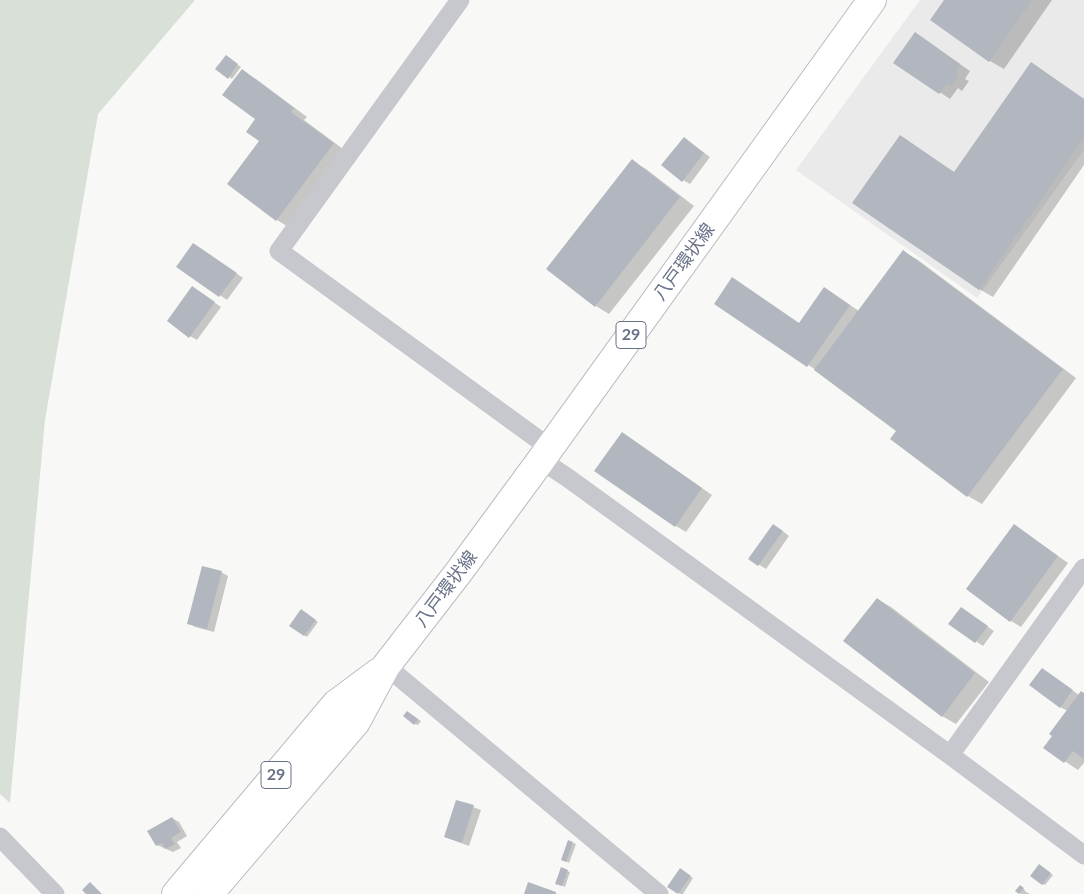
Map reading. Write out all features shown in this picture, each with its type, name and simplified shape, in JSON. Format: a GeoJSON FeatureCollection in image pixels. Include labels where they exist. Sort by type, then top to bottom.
{"type":"FeatureCollection","features":[{"type":"Feature","properties":{"kind":"main road","name":"八戸環状線"},"geometry":{"type":"LineString","coordinates":[[209,894],[356,722],[386,666],[546,454],[872,0]]}},
{"type":"Feature","properties":{"kind":"main road","name":"八戸環状線"},"geometry":{"type":"LineString","coordinates":[[176,894],[336,704],[386,666]]}},
{"type":"Feature","properties":{"kind":"street"},"geometry":{"type":"LineString","coordinates":[[460,0],[279,251],[546,454],[576,483],[950,755],[1084,855]]}},
{"type":"Feature","properties":{"kind":"street"},"geometry":{"type":"LineString","coordinates":[[950,755],[1084,568]]}},
{"type":"Feature","properties":{"kind":"street"},"geometry":{"type":"LineString","coordinates":[[386,666],[659,894]]}},
{"type":"Feature","properties":{"kind":"street"},"geometry":{"type":"LineString","coordinates":[[0,837],[55,894]]}},
{"type":"Feature","properties":{"kind":"shaded area"},"geometry":{"type":"Polygon","coordinates":[[[0,0],[195,0],[98,114],[45,420],[10,803],[0,794],[0,0]]]}},
{"type":"Feature","properties":{"kind":"shaded area"},"geometry":{"type":"Polygon","coordinates":[[[920,0],[1084,0],[1084,150],[977,298],[796,170],[920,0]]]}},
{"type":"Feature","properties":{"kind":"building"},"geometry":{"type":"Polygon","coordinates":[[[944,0],[1032,0],[989,62],[930,20],[944,0]]]}},
{"type":"Feature","properties":{"kind":"building"},"geometry":{"type":"Polygon","coordinates":[[[915,32],[960,64],[955,72],[959,74],[951,86],[947,83],[939,94],[893,63],[915,32]]]}},
{"type":"Feature","properties":{"kind":"building"},"geometry":{"type":"Polygon","coordinates":[[[226,55],[238,64],[228,79],[215,69],[226,55]]]}},
{"type":"Feature","properties":{"kind":"building"},"geometry":{"type":"Polygon","coordinates":[[[1031,62],[1084,99],[1084,137],[979,290],[852,203],[900,135],[954,172],[1031,62]]]}},
{"type":"Feature","properties":{"kind":"building"},"geometry":{"type":"Polygon","coordinates":[[[242,69],[294,108],[291,112],[334,143],[276,221],[227,184],[259,141],[246,132],[255,119],[222,95],[242,69]]]}},
{"type":"Feature","properties":{"kind":"building"},"geometry":{"type":"Polygon","coordinates":[[[684,137],[704,153],[682,182],[661,165],[684,137]]]}},
{"type":"Feature","properties":{"kind":"building"},"geometry":{"type":"Polygon","coordinates":[[[632,159],[680,197],[595,307],[546,269],[632,159]]]}},
{"type":"Feature","properties":{"kind":"building"},"geometry":{"type":"Polygon","coordinates":[[[193,243],[237,273],[219,297],[176,267],[193,243]]]}},
{"type":"Feature","properties":{"kind":"building"},"geometry":{"type":"Polygon","coordinates":[[[903,250],[1063,369],[967,497],[890,439],[896,431],[814,370],[903,250]]]}},
{"type":"Feature","properties":{"kind":"building"},"geometry":{"type":"Polygon","coordinates":[[[732,277],[799,323],[824,287],[850,305],[807,367],[714,304],[732,277]]]}},
{"type":"Feature","properties":{"kind":"building"},"geometry":{"type":"Polygon","coordinates":[[[192,286],[215,302],[189,338],[167,321],[192,286]]]}},
{"type":"Feature","properties":{"kind":"building"},"geometry":{"type":"Polygon","coordinates":[[[622,432],[702,488],[675,527],[594,471],[622,432]]]}},
{"type":"Feature","properties":{"kind":"building"},"geometry":{"type":"Polygon","coordinates":[[[773,524],[783,531],[758,566],[748,559],[773,524]]]}},
{"type":"Feature","properties":{"kind":"building"},"geometry":{"type":"Polygon","coordinates":[[[1014,524],[1058,556],[1010,622],[966,589],[1014,524]]]}},
{"type":"Feature","properties":{"kind":"building"},"geometry":{"type":"Polygon","coordinates":[[[202,566],[222,571],[207,629],[187,624],[202,566]]]}},
{"type":"Feature","properties":{"kind":"building"},"geometry":{"type":"Polygon","coordinates":[[[877,598],[975,673],[942,717],[843,641],[877,598]]]}},
{"type":"Feature","properties":{"kind":"building"},"geometry":{"type":"Polygon","coordinates":[[[961,607],[988,626],[975,643],[948,624],[961,607]]]}},
{"type":"Feature","properties":{"kind":"building"},"geometry":{"type":"Polygon","coordinates":[[[301,609],[316,620],[304,636],[289,626],[301,609]]]}},
{"type":"Feature","properties":{"kind":"building"},"geometry":{"type":"Polygon","coordinates":[[[1042,668],[1073,690],[1060,708],[1029,685],[1042,668]]]}},
{"type":"Feature","properties":{"kind":"building"},"geometry":{"type":"Polygon","coordinates":[[[1081,691],[1084,693],[1084,759],[1073,751],[1064,763],[1043,748],[1052,736],[1049,734],[1081,691]]]}},
{"type":"Feature","properties":{"kind":"building"},"geometry":{"type":"Polygon","coordinates":[[[407,711],[418,719],[414,725],[403,716],[407,711]]]}},
{"type":"Feature","properties":{"kind":"building"},"geometry":{"type":"Polygon","coordinates":[[[456,800],[474,805],[462,843],[444,837],[456,800]]]}},
{"type":"Feature","properties":{"kind":"building"},"geometry":{"type":"Polygon","coordinates":[[[172,817],[181,832],[171,838],[175,844],[165,849],[162,843],[156,846],[147,831],[172,817]]]}},
{"type":"Feature","properties":{"kind":"building"},"geometry":{"type":"Polygon","coordinates":[[[568,840],[573,842],[566,862],[561,860],[568,840]]]}},
{"type":"Feature","properties":{"kind":"building"},"geometry":{"type":"Polygon","coordinates":[[[1039,864],[1051,873],[1042,885],[1030,876],[1039,864]]]}},
{"type":"Feature","properties":{"kind":"building"},"geometry":{"type":"Polygon","coordinates":[[[561,867],[568,870],[562,886],[555,884],[561,867]]]}},
{"type":"Feature","properties":{"kind":"building"},"geometry":{"type":"Polygon","coordinates":[[[680,868],[691,876],[678,894],[667,887],[680,868]]]}},
{"type":"Feature","properties":{"kind":"building"},"geometry":{"type":"Polygon","coordinates":[[[90,882],[102,894],[86,894],[82,890],[90,882]]]}},
{"type":"Feature","properties":{"kind":"building"},"geometry":{"type":"Polygon","coordinates":[[[528,882],[556,892],[556,894],[524,894],[528,882]]]}},
{"type":"Feature","properties":{"kind":"building"},"geometry":{"type":"Polygon","coordinates":[[[1020,885],[1024,888],[1019,894],[1015,891],[1020,885]]]}}]}
